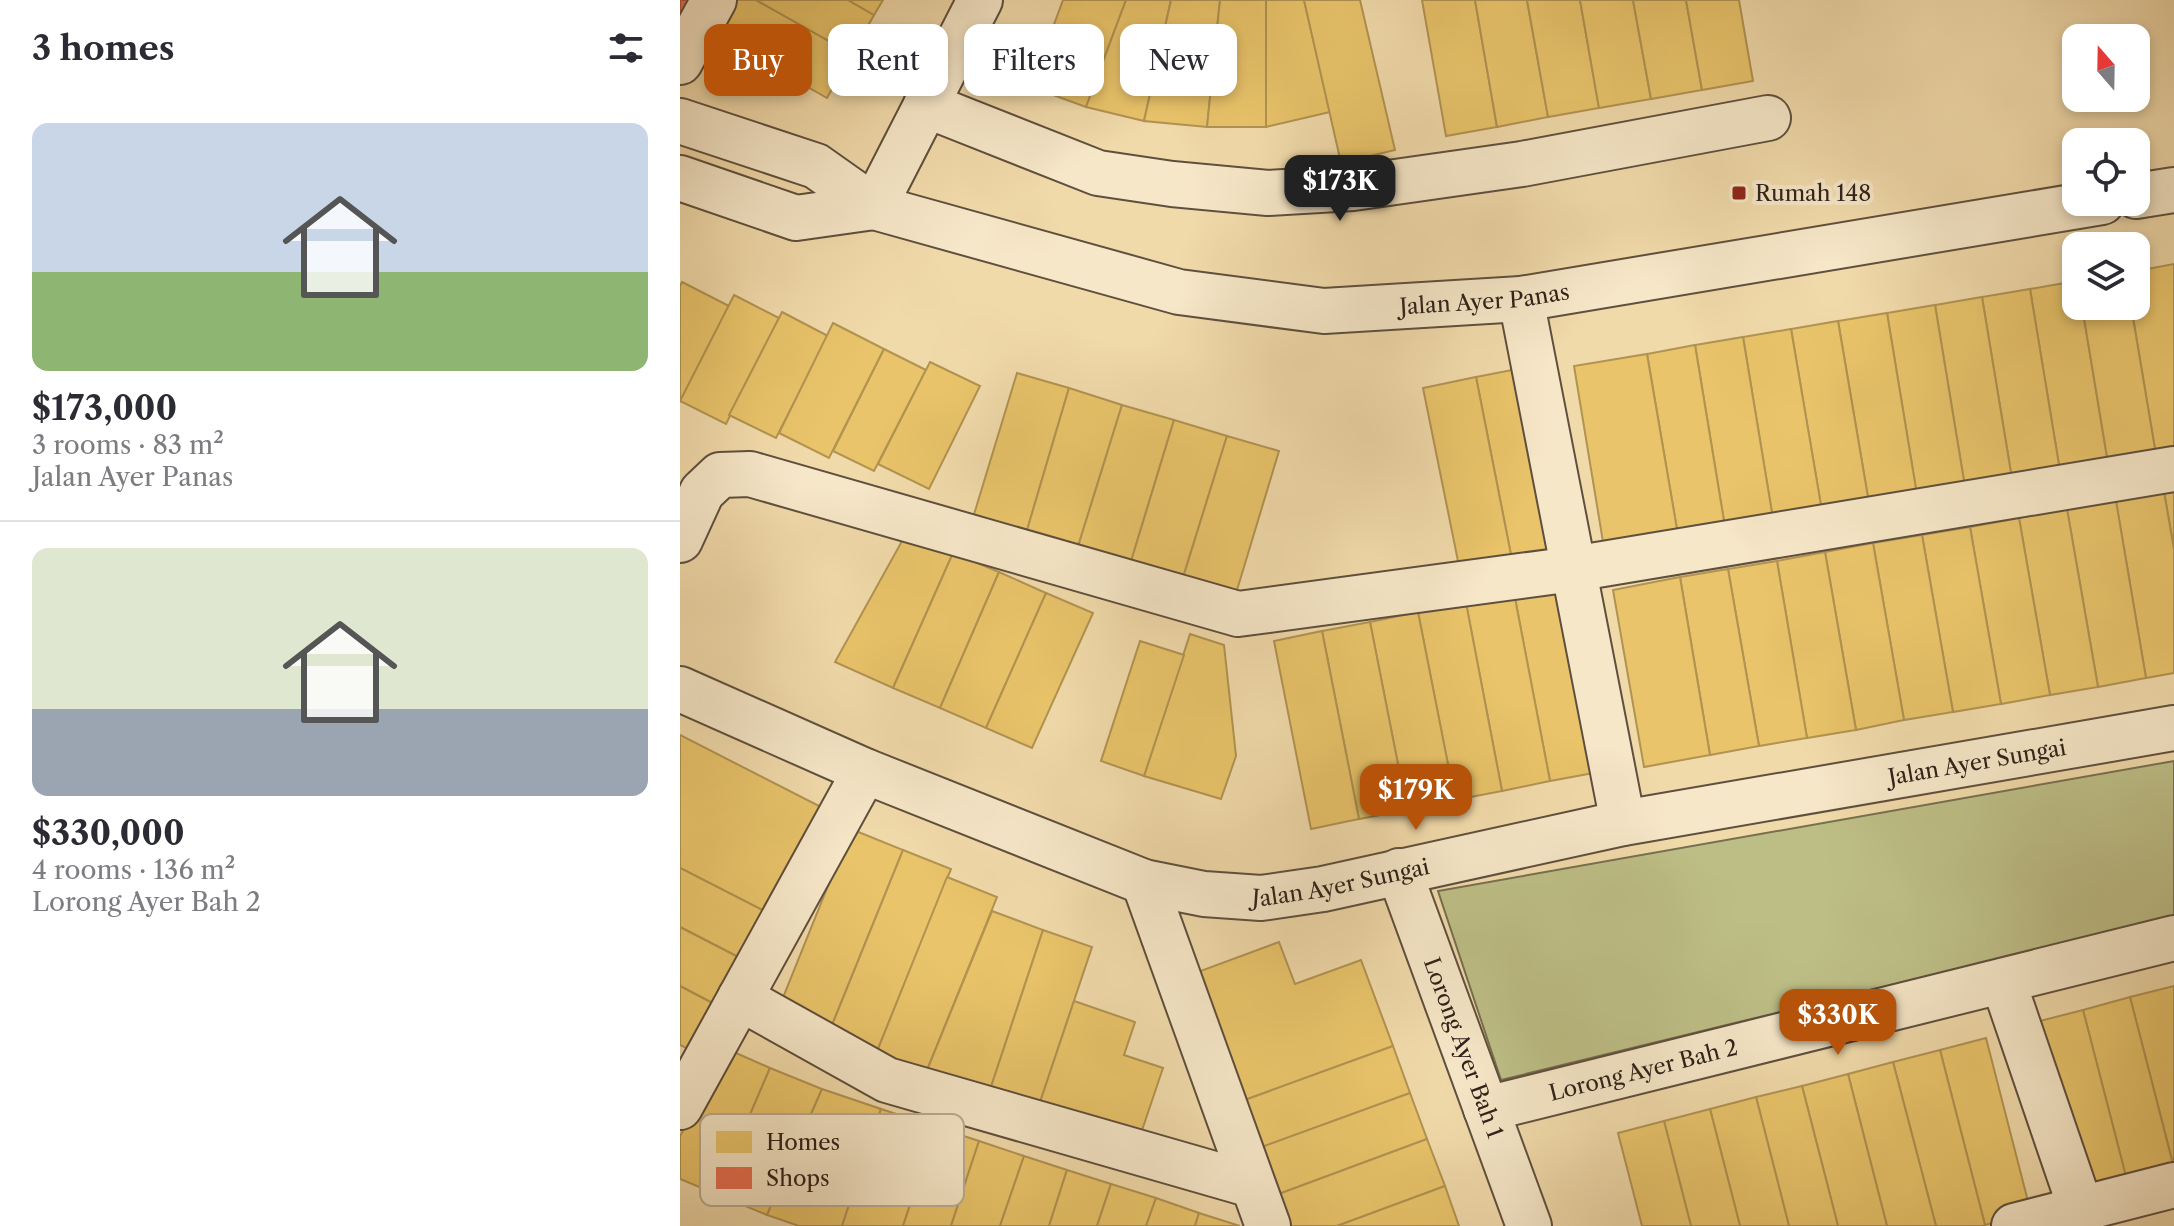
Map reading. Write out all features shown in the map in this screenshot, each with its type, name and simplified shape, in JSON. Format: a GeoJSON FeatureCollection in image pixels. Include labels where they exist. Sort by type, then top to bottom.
{"type":"FeatureCollection","features":[{"type":"Feature","properties":{"kind":"street"},"geometry":{"type":"LineString","coordinates":[[680,62],[714,0]]}},
{"type":"Feature","properties":{"kind":"street"},"geometry":{"type":"LineString","coordinates":[[874,207],[980,0]]}},
{"type":"Feature","properties":{"kind":"street"},"geometry":{"type":"LineString","coordinates":[[926,105],[1098,173],[1268,193],[1353,188],[1522,164],[1768,118]]}},
{"type":"Feature","properties":{"kind":"street","name":"Jalan Ayer Panas"},"geometry":{"type":"LineString","coordinates":[[680,121],[816,166],[874,207],[1179,292],[1324,311],[1521,299],[2062,209]]}},
{"type":"Feature","properties":{"kind":"street","name":"Jalan Ayer Panas"},"geometry":{"type":"LineString","coordinates":[[680,178],[796,218],[874,207]]}},
{"type":"Feature","properties":{"kind":"street"},"geometry":{"type":"LineString","coordinates":[[2150,194],[2174,190]]}},
{"type":"Feature","properties":{"kind":"street"},"geometry":{"type":"LineString","coordinates":[[1521,299],[1623,823]]}},
{"type":"Feature","properties":{"kind":"street"},"geometry":{"type":"LineString","coordinates":[[680,540],[702,492],[720,475],[750,474],[1238,614],[1573,569],[2174,469]]}},
{"type":"Feature","properties":{"kind":"street","name":"Jalan Ayer Sungai"},"geometry":{"type":"LineString","coordinates":[[680,689],[865,771],[1144,882],[1204,894],[1261,898],[1323,889],[1623,823],[2174,728]]}},
{"type":"Feature","properties":{"kind":"street"},"geometry":{"type":"LineString","coordinates":[[680,1107],[865,771]]}},
{"type":"Feature","properties":{"kind":"street","name":"Lorong Ayer Bah 1"},"geometry":{"type":"LineString","coordinates":[[1399,871],[1529,1226]]}},
{"type":"Feature","properties":{"kind":"street"},"geometry":{"type":"LineString","coordinates":[[1144,882],[1268,1226]]}},
{"type":"Feature","properties":{"kind":"street","name":"Lorong Ayer Bah 2"},"geometry":{"type":"LineString","coordinates":[[1486,1109],[2174,938]]}},
{"type":"Feature","properties":{"kind":"street"},"geometry":{"type":"LineString","coordinates":[[2003,981],[2081,1209]]}},
{"type":"Feature","properties":{"kind":"street"},"geometry":{"type":"LineString","coordinates":[[740,998],[887,1080],[1252,1185]]}},
{"type":"Feature","properties":{"kind":"street"},"geometry":{"type":"LineString","coordinates":[[2014,1226],[2174,1185]]}},
{"type":"Feature","properties":{"kind":"green space"},"geometry":{"type":"Polygon","coordinates":[[[2174,761],[2174,916],[1501,1080],[1438,891],[2174,761]]]}},
{"type":"Feature","properties":{"kind":"building: Homes"},"geometry":{"type":"Polygon","coordinates":[[[733,0],[756,0],[799,24],[720,24],[733,0]]]}},
{"type":"Feature","properties":{"kind":"building: Homes"},"geometry":{"type":"Polygon","coordinates":[[[756,0],[848,0],[874,15],[869,24],[828,24],[828,40],[812,32],[812,24],[799,24],[756,0]]]}},
{"type":"Feature","properties":{"kind":"building: Homes"},"geometry":{"type":"Polygon","coordinates":[[[848,0],[883,0],[874,15],[848,0]]]}},
{"type":"Feature","properties":{"kind":"building: Homes"},"geometry":{"type":"Polygon","coordinates":[[[1063,0],[1126,0],[1104,59],[1104,24],[1054,24],[1063,0]]]}},
{"type":"Feature","properties":{"kind":"building: Homes"},"geometry":{"type":"Polygon","coordinates":[[[1126,0],[1171,0],[1166,24],[1120,24],[1120,96],[1150,96],[1144,121],[1086,107],[1090,96],[1104,96],[1104,59],[1126,0]]]}},
{"type":"Feature","properties":{"kind":"building: Homes"},"geometry":{"type":"Polygon","coordinates":[[[1171,0],[1220,0],[1218,24],[1166,24],[1171,0]]]}},
{"type":"Feature","properties":{"kind":"building: Homes"},"geometry":{"type":"Polygon","coordinates":[[[1220,0],[1266,0],[1266,127],[1207,127],[1210,96],[1237,96],[1237,24],[1218,24],[1220,0]]]}},
{"type":"Feature","properties":{"kind":"building: Homes"},"geometry":{"type":"Polygon","coordinates":[[[1266,0],[1304,0],[1330,112],[1266,127],[1266,0]]]}},
{"type":"Feature","properties":{"kind":"building: Homes"},"geometry":{"type":"Polygon","coordinates":[[[1304,0],[1360,0],[1395,150],[1341,163],[1304,0]]]}},
{"type":"Feature","properties":{"kind":"building: Homes"},"geometry":{"type":"Polygon","coordinates":[[[1422,0],[1475,0],[1497,127],[1446,136],[1422,0]]]}},
{"type":"Feature","properties":{"kind":"building: Homes"},"geometry":{"type":"Polygon","coordinates":[[[1475,0],[1527,0],[1548,117],[1497,127],[1475,0]]]}},
{"type":"Feature","properties":{"kind":"building: Homes"},"geometry":{"type":"Polygon","coordinates":[[[1527,0],[1580,0],[1599,108],[1548,117],[1527,0]]]}},
{"type":"Feature","properties":{"kind":"building: Homes"},"geometry":{"type":"Polygon","coordinates":[[[1580,0],[1633,0],[1651,99],[1599,108],[1580,0]]]}},
{"type":"Feature","properties":{"kind":"building: Homes"},"geometry":{"type":"Polygon","coordinates":[[[1633,0],[1686,0],[1702,90],[1651,99],[1633,0]]]}},
{"type":"Feature","properties":{"kind":"building: Homes"},"geometry":{"type":"Polygon","coordinates":[[[1686,0],[1739,0],[1753,81],[1702,90],[1686,0]]]}},
{"type":"Feature","properties":{"kind":"building: Homes"},"geometry":{"type":"Polygon","coordinates":[[[812,32],[828,40],[827,98],[812,90],[812,32]]]}},
{"type":"Feature","properties":{"kind":"building: Homes"},"geometry":{"type":"Polygon","coordinates":[[[1056,96],[1090,96],[1086,107],[1056,96]]]}},
{"type":"Feature","properties":{"kind":"building: Homes"},"geometry":{"type":"Polygon","coordinates":[[[1150,96],[1210,96],[1207,127],[1144,121],[1150,96]]]}},
{"type":"Feature","properties":{"kind":"building: Homes"},"geometry":{"type":"Polygon","coordinates":[[[2174,264],[2174,458],[2157,461],[2133,320],[2150,320],[2150,268],[2174,264]]]}},
{"type":"Feature","properties":{"kind":"building: Homes"},"geometry":{"type":"Polygon","coordinates":[[[682,282],[729,306],[680,402],[680,286],[682,282]]]}},
{"type":"Feature","properties":{"kind":"building: Homes"},"geometry":{"type":"Polygon","coordinates":[[[2062,283],[2062,320],[2084,320],[2109,469],[2061,477],[2030,289],[2062,283]]]}},
{"type":"Feature","properties":{"kind":"building: Homes"},"geometry":{"type":"Polygon","coordinates":[[[2030,289],[2061,477],[2013,485],[1982,297],[2030,289]]]}},
{"type":"Feature","properties":{"kind":"building: Homes"},"geometry":{"type":"Polygon","coordinates":[[[734,295],[779,318],[726,424],[680,401],[734,295]]]}},
{"type":"Feature","properties":{"kind":"building: Homes"},"geometry":{"type":"Polygon","coordinates":[[[1982,297],[2013,485],[1966,493],[1935,305],[1982,297]]]}},
{"type":"Feature","properties":{"kind":"building: Homes"},"geometry":{"type":"Polygon","coordinates":[[[1935,305],[1966,493],[1918,501],[1887,313],[1935,305]]]}},
{"type":"Feature","properties":{"kind":"building: Homes"},"geometry":{"type":"Polygon","coordinates":[[[782,312],[828,336],[776,438],[729,415],[782,312]]]}},
{"type":"Feature","properties":{"kind":"building: Homes"},"geometry":{"type":"Polygon","coordinates":[[[1887,313],[1918,501],[1870,509],[1838,321],[1887,313]]]}},
{"type":"Feature","properties":{"kind":"building: Homes"},"geometry":{"type":"Polygon","coordinates":[[[2084,320],[2133,320],[2157,461],[2109,469],[2084,320]]]}},
{"type":"Feature","properties":{"kind":"building: Homes"},"geometry":{"type":"Polygon","coordinates":[[[1838,321],[1870,509],[1823,517],[1791,329],[1838,321]]]}},
{"type":"Feature","properties":{"kind":"building: Homes"},"geometry":{"type":"Polygon","coordinates":[[[833,323],[884,349],[829,458],[779,433],[833,323]]]}},
{"type":"Feature","properties":{"kind":"building: Homes"},"geometry":{"type":"Polygon","coordinates":[[[1791,329],[1823,517],[1774,525],[1743,337],[1791,329]]]}},
{"type":"Feature","properties":{"kind":"building: Homes"},"geometry":{"type":"Polygon","coordinates":[[[1743,337],[1774,525],[1726,533],[1695,345],[1743,337]]]}},
{"type":"Feature","properties":{"kind":"building: Homes"},"geometry":{"type":"Polygon","coordinates":[[[1695,345],[1726,533],[1679,541],[1647,354],[1695,345]]]}},
{"type":"Feature","properties":{"kind":"building: Homes"},"geometry":{"type":"Polygon","coordinates":[[[884,349],[926,370],[874,471],[833,451],[884,349]]]}},
{"type":"Feature","properties":{"kind":"building: Homes"},"geometry":{"type":"Polygon","coordinates":[[[1647,354],[1679,541],[1605,554],[1574,366],[1647,354]]]}},
{"type":"Feature","properties":{"kind":"building: Homes"},"geometry":{"type":"Polygon","coordinates":[[[930,362],[980,386],[929,489],[878,464],[930,362]]]}},
{"type":"Feature","properties":{"kind":"building: Homes"},"geometry":{"type":"Polygon","coordinates":[[[1527,367],[1564,555],[1513,565],[1476,377],[1527,367]]]}},
{"type":"Feature","properties":{"kind":"building: Homes"},"geometry":{"type":"Polygon","coordinates":[[[1017,373],[1069,388],[1025,537],[972,521],[1017,373]]]}},
{"type":"Feature","properties":{"kind":"building: Homes"},"geometry":{"type":"Polygon","coordinates":[[[1476,377],[1513,565],[1461,576],[1423,388],[1476,377]]]}},
{"type":"Feature","properties":{"kind":"building: Homes"},"geometry":{"type":"Polygon","coordinates":[[[1069,388],[1122,405],[1076,553],[1025,537],[1069,388]]]}},
{"type":"Feature","properties":{"kind":"building: Homes"},"geometry":{"type":"Polygon","coordinates":[[[1122,405],[1174,420],[1129,568],[1076,553],[1122,405]]]}},
{"type":"Feature","properties":{"kind":"building: Homes"},"geometry":{"type":"Polygon","coordinates":[[[1174,420],[1227,436],[1181,584],[1129,568],[1174,420]]]}},
{"type":"Feature","properties":{"kind":"building: Homes"},"geometry":{"type":"Polygon","coordinates":[[[1227,436],[1279,451],[1234,600],[1181,584],[1227,436]]]}},
{"type":"Feature","properties":{"kind":"building: Homes"},"geometry":{"type":"Polygon","coordinates":[[[2174,491],[2174,549],[2164,492],[2174,491]]]}},
{"type":"Feature","properties":{"kind":"building: Homes"},"geometry":{"type":"Polygon","coordinates":[[[2164,492],[2174,549],[2174,673],[2146,678],[2116,501],[2164,492]]]}},
{"type":"Feature","properties":{"kind":"building: Homes"},"geometry":{"type":"Polygon","coordinates":[[[2116,501],[2146,678],[2098,687],[2067,509],[2116,501]]]}},
{"type":"Feature","properties":{"kind":"building: Homes"},"geometry":{"type":"Polygon","coordinates":[[[2067,509],[2098,687],[2050,695],[2019,518],[2067,509]]]}},
{"type":"Feature","properties":{"kind":"building: Homes"},"geometry":{"type":"Polygon","coordinates":[[[2019,518],[2050,695],[2001,704],[1970,527],[2019,518]]]}},
{"type":"Feature","properties":{"kind":"building: Homes"},"geometry":{"type":"Polygon","coordinates":[[[1970,527],[2001,704],[1953,712],[1922,535],[1970,527]]]}},
{"type":"Feature","properties":{"kind":"building: Homes"},"geometry":{"type":"Polygon","coordinates":[[[907,532],[953,553],[893,688],[835,662],[907,532]]]}},
{"type":"Feature","properties":{"kind":"building: Homes"},"geometry":{"type":"Polygon","coordinates":[[[1922,535],[1953,712],[1904,720],[1873,543],[1922,535]]]}},
{"type":"Feature","properties":{"kind":"building: Homes"},"geometry":{"type":"Polygon","coordinates":[[[1873,543],[1904,720],[1856,730],[1825,552],[1873,543]]]}},
{"type":"Feature","properties":{"kind":"building: Homes"},"geometry":{"type":"Polygon","coordinates":[[[1825,552],[1856,730],[1807,738],[1777,561],[1825,552]]]}},
{"type":"Feature","properties":{"kind":"building: Homes"},"geometry":{"type":"Polygon","coordinates":[[[953,553],[999,572],[940,708],[893,688],[953,553]]]}},
{"type":"Feature","properties":{"kind":"building: Homes"},"geometry":{"type":"Polygon","coordinates":[[[1777,561],[1807,738],[1759,746],[1728,569],[1777,561]]]}},
{"type":"Feature","properties":{"kind":"building: Homes"},"geometry":{"type":"Polygon","coordinates":[[[1728,569],[1759,746],[1710,755],[1680,577],[1728,569]]]}},
{"type":"Feature","properties":{"kind":"building: Homes"},"geometry":{"type":"Polygon","coordinates":[[[999,572],[1046,593],[986,728],[940,708],[999,572]]]}},
{"type":"Feature","properties":{"kind":"building: Homes"},"geometry":{"type":"Polygon","coordinates":[[[1680,577],[1710,755],[1644,767],[1613,590],[1680,577]]]}},
{"type":"Feature","properties":{"kind":"building: Homes"},"geometry":{"type":"Polygon","coordinates":[[[1562,584],[1599,772],[1550,781],[1514,593],[1562,584]]]}},
{"type":"Feature","properties":{"kind":"building: Homes"},"geometry":{"type":"Polygon","coordinates":[[[1046,593],[1093,613],[1032,748],[986,728],[1046,593]]]}},
{"type":"Feature","properties":{"kind":"building: Homes"},"geometry":{"type":"Polygon","coordinates":[[[1514,593],[1550,781],[1502,791],[1466,603],[1514,593]]]}},
{"type":"Feature","properties":{"kind":"building: Homes"},"geometry":{"type":"Polygon","coordinates":[[[1466,603],[1502,791],[1455,800],[1418,612],[1466,603]]]}},
{"type":"Feature","properties":{"kind":"building: Homes"},"geometry":{"type":"Polygon","coordinates":[[[1418,612],[1455,800],[1407,810],[1370,622],[1418,612]]]}},
{"type":"Feature","properties":{"kind":"building: Homes"},"geometry":{"type":"Polygon","coordinates":[[[1370,622],[1407,810],[1359,819],[1322,631],[1370,622]]]}},
{"type":"Feature","properties":{"kind":"building: Homes"},"geometry":{"type":"Polygon","coordinates":[[[1322,631],[1359,819],[1311,829],[1274,641],[1322,631]]]}},
{"type":"Feature","properties":{"kind":"building: Homes"},"geometry":{"type":"Polygon","coordinates":[[[1190,634],[1224,645],[1236,756],[1221,799],[1144,776],[1190,634]]]}},
{"type":"Feature","properties":{"kind":"building: Homes"},"geometry":{"type":"Polygon","coordinates":[[[1140,641],[1184,655],[1144,776],[1101,761],[1140,641]]]}},
{"type":"Feature","properties":{"kind":"building: Homes"},"geometry":{"type":"Polygon","coordinates":[[[680,735],[821,807],[766,912],[680,868],[680,735]]]}},
{"type":"Feature","properties":{"kind":"building: Homes"},"geometry":{"type":"Polygon","coordinates":[[[851,829],[903,850],[832,1025],[780,1005],[851,829]]]}},
{"type":"Feature","properties":{"kind":"building: Homes"},"geometry":{"type":"Polygon","coordinates":[[[903,850],[951,869],[876,1054],[828,1035],[903,850]]]}},
{"type":"Feature","properties":{"kind":"building: Homes"},"geometry":{"type":"Polygon","coordinates":[[[680,868],[766,912],[742,959],[680,927],[680,868]]]}},
{"type":"Feature","properties":{"kind":"building: Homes"},"geometry":{"type":"Polygon","coordinates":[[[947,877],[997,897],[923,1080],[876,1054],[947,877]]]}},
{"type":"Feature","properties":{"kind":"building: Homes"},"geometry":{"type":"Polygon","coordinates":[[[992,911],[1043,930],[985,1105],[923,1080],[992,911]]]}},
{"type":"Feature","properties":{"kind":"building: Homes"},"geometry":{"type":"Polygon","coordinates":[[[680,927],[742,959],[718,1006],[680,986],[680,927]]]}},
{"type":"Feature","properties":{"kind":"building: Homes"},"geometry":{"type":"Polygon","coordinates":[[[1043,930],[1092,947],[1034,1120],[985,1105],[1043,930]]]}},
{"type":"Feature","properties":{"kind":"building: Homes"},"geometry":{"type":"Polygon","coordinates":[[[1279,942],[1295,984],[1361,960],[1393,1046],[1242,1101],[1195,973],[1279,942]]]}},
{"type":"Feature","properties":{"kind":"building: Homes"},"geometry":{"type":"Polygon","coordinates":[[[680,986],[718,1006],[694,1052],[680,1045],[680,986]]]}},
{"type":"Feature","properties":{"kind":"building: Homes"},"geometry":{"type":"Polygon","coordinates":[[[2174,986],[2174,1168],[2130,997],[2174,986]]]}},
{"type":"Feature","properties":{"kind":"building: Homes"},"geometry":{"type":"Polygon","coordinates":[[[2130,997],[2174,1168],[2130,1192],[2083,1010],[2130,997]]]}},
{"type":"Feature","properties":{"kind":"building: Homes"},"geometry":{"type":"Polygon","coordinates":[[[1074,1001],[1135,1022],[1124,1055],[1163,1068],[1134,1154],[1034,1120],[1074,1001]]]}},
{"type":"Feature","properties":{"kind":"building: Homes"},"geometry":{"type":"Polygon","coordinates":[[[2083,1010],[2130,1192],[2083,1205],[2036,1022],[2083,1010]]]}},
{"type":"Feature","properties":{"kind":"building: Homes"},"geometry":{"type":"Polygon","coordinates":[[[1986,1038],[2031,1213],[1985,1225],[1940,1050],[1986,1038]]]}},
{"type":"Feature","properties":{"kind":"building: Homes"},"geometry":{"type":"Polygon","coordinates":[[[1393,1046],[1410,1093],[1259,1148],[1242,1101],[1393,1046]]]}},
{"type":"Feature","properties":{"kind":"building: Homes"},"geometry":{"type":"Polygon","coordinates":[[[727,1049],[770,1068],[750,1114],[700,1114],[700,1187],[680,1179],[680,1136],[727,1049]]]}},
{"type":"Feature","properties":{"kind":"building: Homes"},"geometry":{"type":"Polygon","coordinates":[[[1940,1050],[1983,1226],[1936,1226],[1893,1062],[1940,1050]]]}},
{"type":"Feature","properties":{"kind":"building: Homes"},"geometry":{"type":"Polygon","coordinates":[[[1893,1062],[1936,1226],[1887,1226],[1848,1074],[1893,1062]]]}},
{"type":"Feature","properties":{"kind":"building: Homes"},"geometry":{"type":"Polygon","coordinates":[[[770,1068],[822,1089],[811,1114],[750,1114],[770,1068]]]}},
{"type":"Feature","properties":{"kind":"building: Homes"},"geometry":{"type":"Polygon","coordinates":[[[1848,1074],[1887,1226],[1838,1226],[1802,1086],[1848,1074]]]}},
{"type":"Feature","properties":{"kind":"building: Homes"},"geometry":{"type":"Polygon","coordinates":[[[1802,1086],[1838,1226],[1789,1226],[1756,1097],[1802,1086]]]}},
{"type":"Feature","properties":{"kind":"building: Homes"},"geometry":{"type":"Polygon","coordinates":[[[822,1089],[881,1109],[879,1114],[811,1114],[822,1089]]]}},
{"type":"Feature","properties":{"kind":"building: Homes"},"geometry":{"type":"Polygon","coordinates":[[[1410,1093],[1427,1139],[1276,1195],[1259,1148],[1410,1093]]]}},
{"type":"Feature","properties":{"kind":"building: Homes"},"geometry":{"type":"Polygon","coordinates":[[[1756,1097],[1789,1226],[1740,1226],[1710,1109],[1756,1097]]]}},
{"type":"Feature","properties":{"kind":"building: Homes"},"geometry":{"type":"Polygon","coordinates":[[[881,1109],[896,1114],[879,1114],[881,1109]]]}},
{"type":"Feature","properties":{"kind":"building: Homes"},"geometry":{"type":"Polygon","coordinates":[[[1710,1109],[1740,1226],[1691,1226],[1664,1121],[1710,1109]]]}},
{"type":"Feature","properties":{"kind":"building: Homes"},"geometry":{"type":"Polygon","coordinates":[[[1664,1121],[1691,1226],[1642,1226],[1618,1133],[1664,1121]]]}},
{"type":"Feature","properties":{"kind":"building: Homes"},"geometry":{"type":"Polygon","coordinates":[[[964,1136],[979,1141],[964,1187],[964,1136]]]}},
{"type":"Feature","properties":{"kind":"building: Homes"},"geometry":{"type":"Polygon","coordinates":[[[1427,1139],[1445,1186],[1337,1226],[1288,1226],[1276,1195],[1427,1139]]]}},
{"type":"Feature","properties":{"kind":"building: Homes"},"geometry":{"type":"Polygon","coordinates":[[[979,1141],[1024,1156],[1000,1226],[951,1226],[958,1206],[964,1206],[964,1187],[979,1141]]]}},
{"type":"Feature","properties":{"kind":"building: Homes"},"geometry":{"type":"Polygon","coordinates":[[[1024,1156],[1067,1170],[1049,1226],[1000,1226],[1024,1156]]]}},
{"type":"Feature","properties":{"kind":"building: Homes"},"geometry":{"type":"Polygon","coordinates":[[[1067,1170],[1111,1184],[1097,1226],[1049,1226],[1067,1170]]]}},
{"type":"Feature","properties":{"kind":"building: Homes"},"geometry":{"type":"Polygon","coordinates":[[[1111,1184],[1156,1198],[1146,1226],[1097,1226],[1111,1184]]]}},
{"type":"Feature","properties":{"kind":"building: Homes"},"geometry":{"type":"Polygon","coordinates":[[[1445,1186],[1459,1226],[1337,1226],[1445,1186]]]}},
{"type":"Feature","properties":{"kind":"building: Homes"},"geometry":{"type":"Polygon","coordinates":[[[1156,1198],[1199,1213],[1195,1226],[1146,1226],[1156,1198]]]}},
{"type":"Feature","properties":{"kind":"building: Homes"},"geometry":{"type":"Polygon","coordinates":[[[745,1206],[771,1206],[767,1215],[745,1206]]]}},
{"type":"Feature","properties":{"kind":"building: Homes"},"geometry":{"type":"Polygon","coordinates":[[[771,1206],[849,1206],[842,1226],[799,1226],[767,1215],[771,1206]]]}},
{"type":"Feature","properties":{"kind":"building: Homes"},"geometry":{"type":"Polygon","coordinates":[[[849,1206],[910,1206],[903,1226],[842,1226],[849,1206]]]}},
{"type":"Feature","properties":{"kind":"building: Homes"},"geometry":{"type":"Polygon","coordinates":[[[910,1206],[958,1206],[951,1226],[903,1226],[910,1206]]]}},
{"type":"Feature","properties":{"kind":"building: Homes"},"geometry":{"type":"Polygon","coordinates":[[[1199,1213],[1240,1226],[1195,1226],[1199,1213]]]}},
{"type":"Feature","properties":{"kind":"building: Shops"},"geometry":{"type":"Polygon","coordinates":[[[680,0],[689,0],[680,16],[680,0]]]}},
{"type":"Feature","properties":{"kind":"place","name":"Rumah 148"},"geometry":{"type":"Point","coordinates":[1739,193]}}]}
